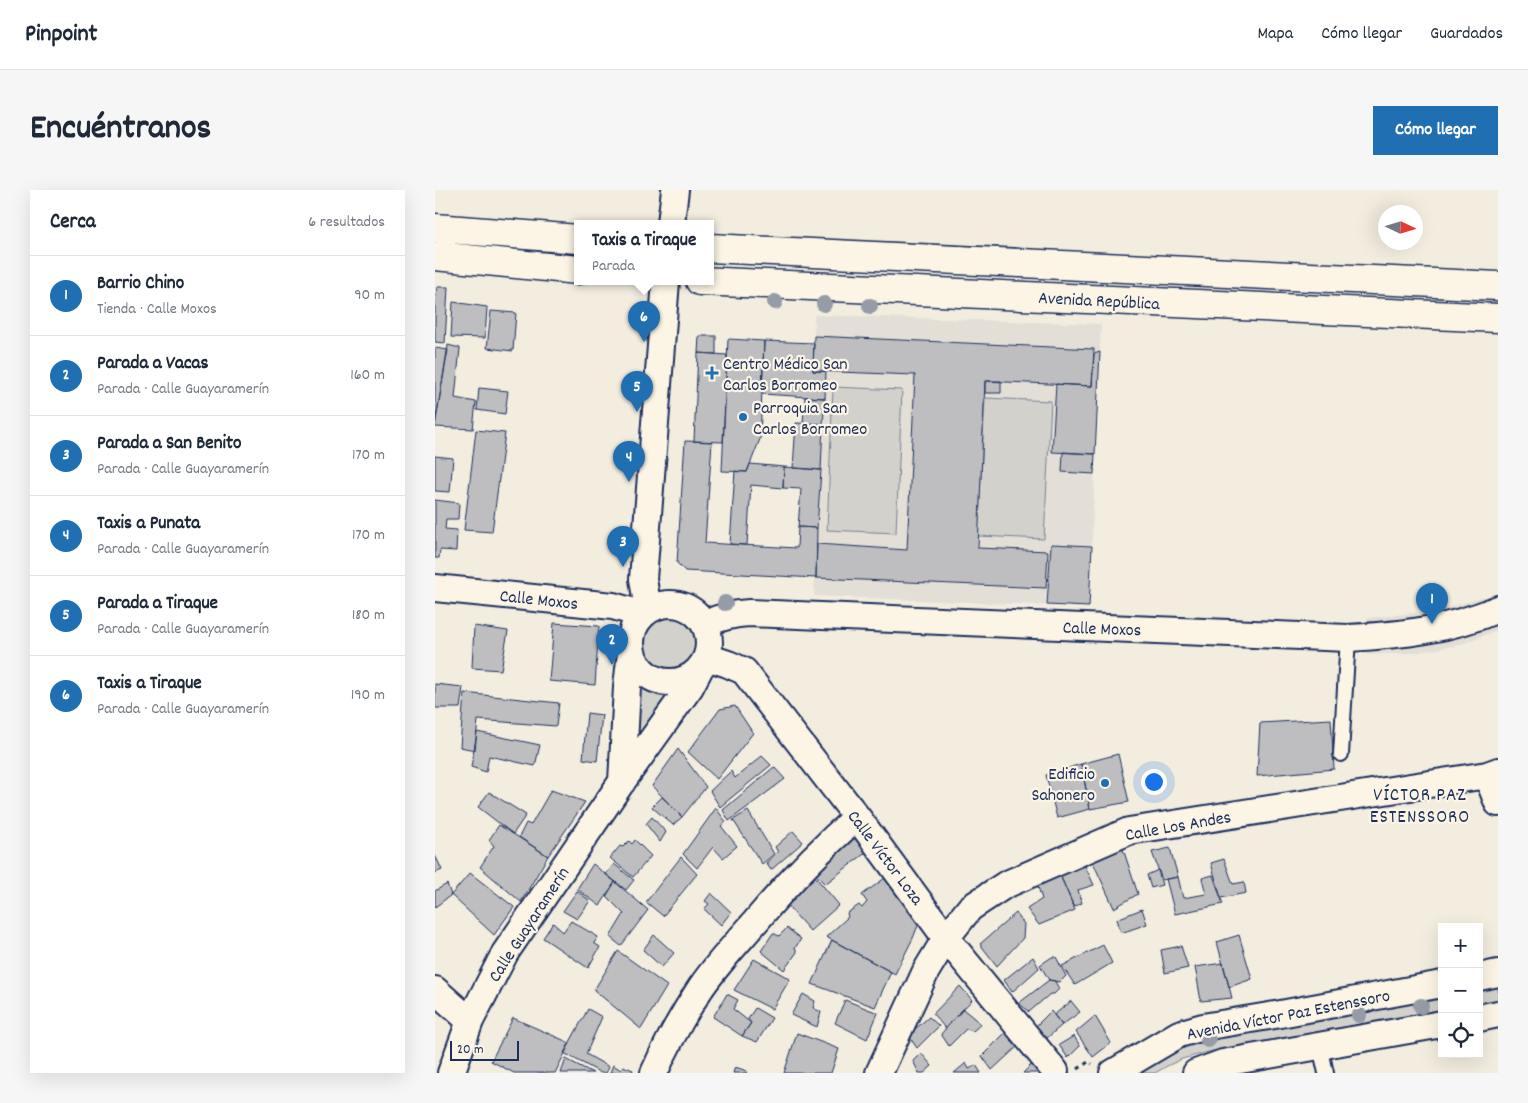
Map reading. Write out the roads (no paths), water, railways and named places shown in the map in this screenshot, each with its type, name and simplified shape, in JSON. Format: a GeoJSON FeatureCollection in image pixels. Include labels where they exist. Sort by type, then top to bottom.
{"type":"FeatureCollection","features":[{"type":"Feature","properties":{"kind":"main road"},"geometry":{"type":"LineString","coordinates":[[435,228],[574,239]]}},
{"type":"Feature","properties":{"kind":"main road","name":"Avenida República"},"geometry":{"type":"LineString","coordinates":[[714,248],[1498,286]]}},
{"type":"Feature","properties":{"kind":"main road"},"geometry":{"type":"LineString","coordinates":[[435,256],[574,270]]}},
{"type":"Feature","properties":{"kind":"main road","name":"Avenida República"},"geometry":{"type":"LineString","coordinates":[[714,282],[1498,318]]}},
{"type":"Feature","properties":{"kind":"street"},"geometry":{"type":"LineString","coordinates":[[671,220],[675,190]]}},
{"type":"Feature","properties":{"kind":"street"},"geometry":{"type":"LineString","coordinates":[[644,614],[643,579],[666,285]]}},
{"type":"Feature","properties":{"kind":"street","name":"Calle Moxos"},"geometry":{"type":"LineString","coordinates":[[435,588],[613,606],[644,614]]}},
{"type":"Feature","properties":{"kind":"street"},"geometry":{"type":"LineString","coordinates":[[621,783],[631,637],[635,624],[644,614],[662,604],[669,603],[681,605],[697,614],[705,624],[709,649],[703,664],[690,678],[680,682],[661,682],[650,677],[639,668],[631,651]]}},
{"type":"Feature","properties":{"kind":"street","name":"Calle Moxos"},"geometry":{"type":"LineString","coordinates":[[705,624],[727,615],[749,613],[1348,638],[1420,632],[1455,624],[1498,609]]}},
{"type":"Feature","properties":{"kind":"street","name":"Calle Guayaramerín"},"geometry":{"type":"LineString","coordinates":[[451,1073],[470,1021],[505,953],[621,783],[690,687],[703,664]]}},
{"type":"Feature","properties":{"kind":"street","name":"Calle Víctor Loza"},"geometry":{"type":"LineString","coordinates":[[703,664],[728,664],[745,671],[857,817],[946,938],[1055,1072]]}},
{"type":"Feature","properties":{"kind":"street"},"geometry":{"type":"LineString","coordinates":[[1492,773],[1498,803]]}},
{"type":"Feature","properties":{"kind":"street","name":"Calle Los Andes"},"geometry":{"type":"LineString","coordinates":[[879,1073],[926,971],[946,938],[970,908],[1005,886],[1129,831],[1492,773]]}},
{"type":"Feature","properties":{"kind":"street"},"geometry":{"type":"LineString","coordinates":[[654,1073],[698,992],[786,886],[839,832],[857,817]]}},
{"type":"Feature","properties":{"kind":"street"},"geometry":{"type":"LineString","coordinates":[[1483,976],[1498,973]]}},
{"type":"Feature","properties":{"kind":"street","name":"Avenida Víctor Paz Estenssoro"},"geometry":{"type":"LineString","coordinates":[[1113,1073],[1179,1034],[1203,1027],[1285,1014],[1438,985]]}},
{"type":"Feature","properties":{"kind":"street"},"geometry":{"type":"LineString","coordinates":[[435,990],[470,1021]]}},
{"type":"Feature","properties":{"kind":"street"},"geometry":{"type":"LineString","coordinates":[[1483,1017],[1498,1014]]}},
{"type":"Feature","properties":{"kind":"street","name":"Avenida Víctor Paz Estenssoro"},"geometry":{"type":"LineString","coordinates":[[1196,1073],[1223,1063],[1438,1025]]}},
{"type":"Feature","properties":{"kind":"lane"},"geometry":{"type":"LineString","coordinates":[[1341,754],[1348,638]]}},
{"type":"Feature","properties":{"kind":"lane"},"geometry":{"type":"LineString","coordinates":[[1320,1046],[1326,1073]]}},
{"type":"Feature","properties":{"kind":"place","name":"Taxis a Tiraque"},"geometry":{"type":"Point","coordinates":[644,342]}},
{"type":"Feature","properties":{"kind":"place","name":"Centro Médico San Carlos Borromeo"},"geometry":{"type":"Point","coordinates":[712,373]}},
{"type":"Feature","properties":{"kind":"place","name":"Parada a Tiraque"},"geometry":{"type":"Point","coordinates":[637,412]}},
{"type":"Feature","properties":{"kind":"place","name":"Parroquia San Carlos Borromeo"},"geometry":{"type":"Point","coordinates":[743,417]}},
{"type":"Feature","properties":{"kind":"place","name":"Taxis a Punata"},"geometry":{"type":"Point","coordinates":[629,482]}},
{"type":"Feature","properties":{"kind":"place","name":"Parada a San Benito"},"geometry":{"type":"Point","coordinates":[623,567]}},
{"type":"Feature","properties":{"kind":"place","name":"Barrio Chino"},"geometry":{"type":"Point","coordinates":[1432,624]}},
{"type":"Feature","properties":{"kind":"place","name":"Parada a Vacas"},"geometry":{"type":"Point","coordinates":[612,665]}},
{"type":"Feature","properties":{"kind":"place","name":"Edificio Sahonero"},"geometry":{"type":"Point","coordinates":[1105,783]}},
{"type":"Feature","properties":{"kind":"district","name":"VÍCTOR PAZ ESTENSSORO"},"geometry":{"type":"Point","coordinates":[1420,804]}}]}
